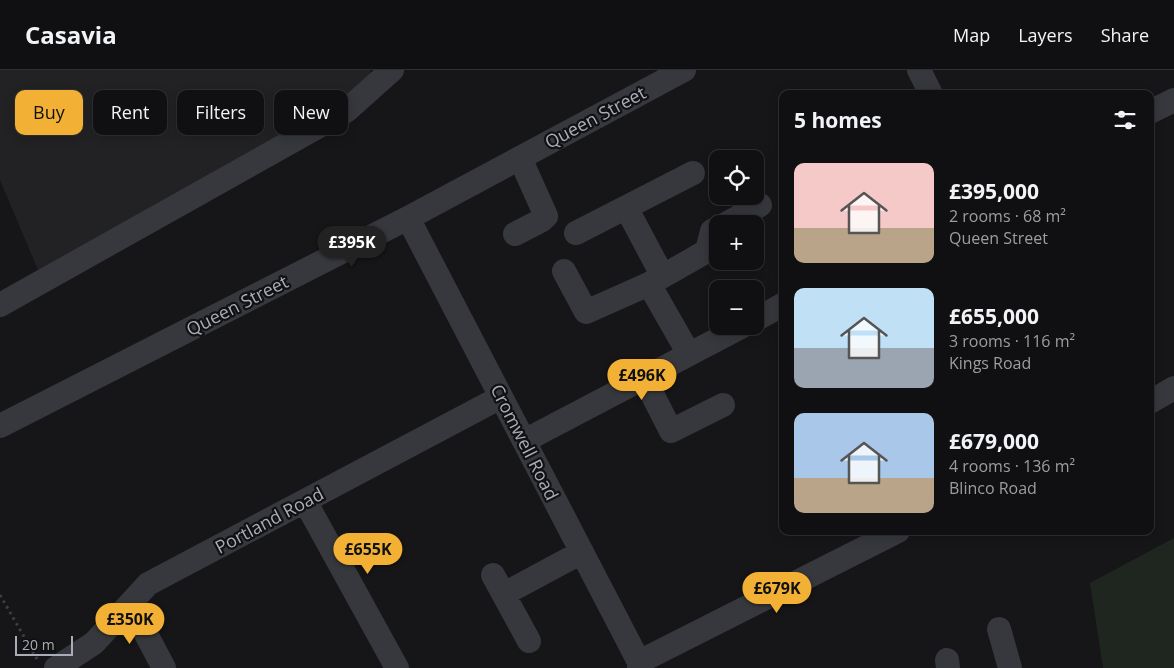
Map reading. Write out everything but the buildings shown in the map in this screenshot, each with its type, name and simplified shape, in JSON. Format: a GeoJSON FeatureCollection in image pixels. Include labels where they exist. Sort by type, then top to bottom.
{"type":"FeatureCollection","features":[{"type":"Feature","properties":{"kind":"street"},"geometry":{"type":"LineString","coordinates":[[0,305],[346,111],[392,70]]}},
{"type":"Feature","properties":{"kind":"street","name":"Queen Street"},"geometry":{"type":"LineString","coordinates":[[0,426],[408,218],[684,70]]}},
{"type":"Feature","properties":{"kind":"street"},"geometry":{"type":"LineString","coordinates":[[919,70],[929,90]]}},
{"type":"Feature","properties":{"kind":"street"},"geometry":{"type":"LineString","coordinates":[[1154,110],[1174,100]]}},
{"type":"Feature","properties":{"kind":"street"},"geometry":{"type":"LineString","coordinates":[[515,234],[546,216],[520,158]]}},
{"type":"Feature","properties":{"kind":"street"},"geometry":{"type":"LineString","coordinates":[[576,233],[627,209],[693,173]]}},
{"type":"Feature","properties":{"kind":"street"},"geometry":{"type":"LineString","coordinates":[[742,215],[760,205]]}},
{"type":"Feature","properties":{"kind":"street"},"geometry":{"type":"LineString","coordinates":[[627,209],[655,279],[689,354]]}},
{"type":"Feature","properties":{"kind":"street","name":"Cromwell Road"},"geometry":{"type":"LineString","coordinates":[[408,218],[639,665]]}},
{"type":"Feature","properties":{"kind":"street"},"geometry":{"type":"LineString","coordinates":[[564,271],[586,312],[655,279],[707,251],[709,243]]}},
{"type":"Feature","properties":{"kind":"street"},"geometry":{"type":"LineString","coordinates":[[764,315],[779,307]]}},
{"type":"Feature","properties":{"kind":"street"},"geometry":{"type":"LineString","coordinates":[[524,441],[726,335]]}},
{"type":"Feature","properties":{"kind":"street"},"geometry":{"type":"LineString","coordinates":[[644,378],[671,431],[723,405]]}},
{"type":"Feature","properties":{"kind":"street"},"geometry":{"type":"LineString","coordinates":[[1154,400],[1174,388]]}},
{"type":"Feature","properties":{"kind":"street","name":"Portland Road"},"geometry":{"type":"LineString","coordinates":[[47,664],[94,643],[148,584],[501,397]]}},
{"type":"Feature","properties":{"kind":"street"},"geometry":{"type":"LineString","coordinates":[[305,501],[397,668]]}},
{"type":"Feature","properties":{"kind":"street"},"geometry":{"type":"LineString","coordinates":[[639,665],[890,535]]}},
{"type":"Feature","properties":{"kind":"street"},"geometry":{"type":"LineString","coordinates":[[529,641],[498,585],[582,552]]}},
{"type":"Feature","properties":{"kind":"street"},"geometry":{"type":"LineString","coordinates":[[130,604],[164,668]]}},
{"type":"Feature","properties":{"kind":"street"},"geometry":{"type":"LineString","coordinates":[[999,629],[1010,668]]}},
{"type":"Feature","properties":{"kind":"path"},"geometry":{"type":"LineString","coordinates":[[0,595],[47,664]]}},
{"type":"Feature","properties":{"kind":"shaded area"},"geometry":{"type":"Polygon","coordinates":[[[0,70],[370,70],[372,76],[348,97],[348,90],[274,90],[274,135],[300,135],[41,277],[0,180],[0,70]]]}},
{"type":"Feature","properties":{"kind":"shaded area"},"geometry":{"type":"Polygon","coordinates":[[[1174,538],[1174,668],[1103,668],[1090,583],[1174,538]]]}}]}
